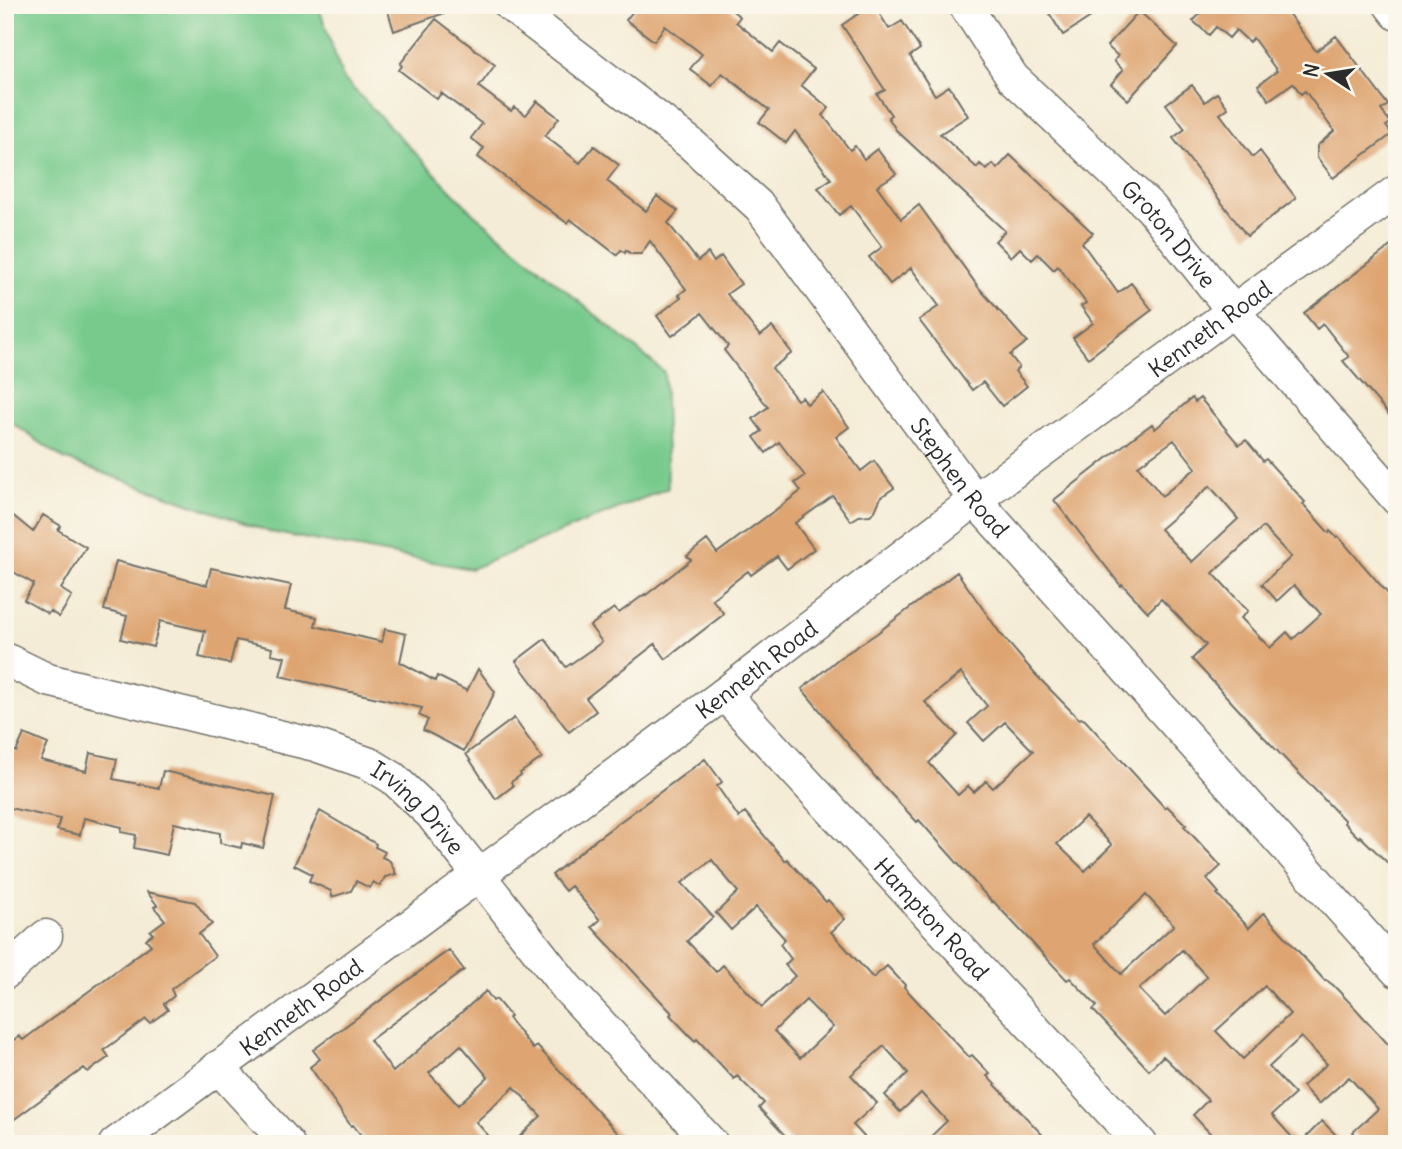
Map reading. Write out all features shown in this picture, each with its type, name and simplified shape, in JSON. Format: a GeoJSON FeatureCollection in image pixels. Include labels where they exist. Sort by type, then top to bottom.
{"type":"FeatureCollection","features":[{"type":"Feature","properties":{"kind":"street","name":"Stephen Road"},"geometry":{"type":"LineString","coordinates":[[510,5],[690,143],[760,206],[975,500],[1397,971]]}},
{"type":"Feature","properties":{"kind":"street","name":"Groton Drive"},"geometry":{"type":"LineString","coordinates":[[965,5],[1013,78],[1151,208],[1233,311],[1397,499]]}},
{"type":"Feature","properties":{"kind":"street"},"geometry":{"type":"LineString","coordinates":[[1390,5],[1397,14]]}},
{"type":"Feature","properties":{"kind":"street","name":"Kenneth Road"},"geometry":{"type":"LineString","coordinates":[[115,1144],[724,694],[975,500],[1397,191]]}},
{"type":"Feature","properties":{"kind":"street","name":"Irving Drive"},"geometry":{"type":"LineString","coordinates":[[5,659],[48,680],[315,745],[370,765],[393,778],[431,814],[567,988],[712,1144]]}},
{"type":"Feature","properties":{"kind":"street","name":"Hampton Road"},"geometry":{"type":"LineString","coordinates":[[724,694],[1141,1144]]}},
{"type":"Feature","properties":{"kind":"street"},"geometry":{"type":"LineString","coordinates":[[5,973],[46,936]]}},
{"type":"Feature","properties":{"kind":"street"},"geometry":{"type":"LineString","coordinates":[[218,1067],[288,1144]]}},
{"type":"Feature","properties":{"kind":"green space"},"geometry":{"type":"Polygon","coordinates":[[[5,5],[318,5],[343,78],[473,213],[664,372],[668,488],[471,569],[270,532],[64,459],[5,418],[5,5]]]}},
{"type":"Feature","properties":{"kind":"building"},"geometry":{"type":"Polygon","coordinates":[[[386,5],[458,5],[459,8],[394,31],[386,5]]]}},
{"type":"Feature","properties":{"kind":"building"},"geometry":{"type":"Polygon","coordinates":[[[638,5],[726,5],[740,17],[736,22],[773,52],[780,43],[814,69],[801,85],[829,108],[823,115],[850,150],[855,146],[864,159],[877,149],[896,174],[877,186],[901,219],[919,205],[979,288],[1027,342],[1010,355],[1019,367],[1015,371],[1027,386],[1002,406],[983,382],[972,390],[919,320],[939,306],[911,268],[890,284],[869,257],[882,247],[851,206],[839,215],[818,188],[831,179],[795,131],[786,143],[759,122],[769,110],[722,73],[712,86],[690,69],[702,54],[665,26],[654,41],[626,20],[638,5]]]}},
{"type":"Feature","properties":{"kind":"building"},"geometry":{"type":"Polygon","coordinates":[[[874,5],[889,29],[902,21],[920,49],[910,56],[935,95],[949,86],[968,116],[940,134],[977,168],[980,164],[987,170],[993,164],[997,169],[1010,155],[1093,233],[1082,243],[1118,293],[1131,283],[1152,310],[1088,358],[1073,338],[1093,323],[1081,306],[1086,303],[1058,266],[1054,270],[1038,254],[1032,260],[1020,248],[1011,257],[995,241],[1005,231],[896,130],[888,117],[891,115],[877,94],[885,90],[842,25],[874,5]]]}},
{"type":"Feature","properties":{"kind":"building"},"geometry":{"type":"Polygon","coordinates":[[[1044,5],[1109,5],[1063,35],[1044,5]]]}},
{"type":"Feature","properties":{"kind":"building"},"geometry":{"type":"Polygon","coordinates":[[[1193,5],[1282,5],[1316,51],[1336,36],[1388,105],[1381,110],[1391,123],[1386,126],[1392,134],[1333,178],[1317,157],[1317,146],[1334,131],[1305,91],[1301,94],[1293,83],[1269,100],[1258,85],[1277,71],[1253,38],[1249,42],[1236,30],[1229,38],[1216,27],[1209,35],[1193,21],[1201,13],[1193,5]]]}},
{"type":"Feature","properties":{"kind":"building"},"geometry":{"type":"Polygon","coordinates":[[[1139,11],[1177,46],[1128,100],[1111,84],[1123,70],[1114,61],[1118,56],[1107,46],[1139,11]]]}},
{"type":"Feature","properties":{"kind":"building"},"geometry":{"type":"Polygon","coordinates":[[[436,19],[495,65],[479,87],[511,111],[514,107],[526,115],[537,101],[559,118],[545,136],[580,163],[594,146],[619,165],[607,181],[646,211],[657,196],[678,211],[668,223],[698,261],[708,253],[714,262],[721,256],[741,284],[727,294],[760,336],[772,327],[792,353],[772,368],[797,400],[802,397],[807,404],[823,392],[849,427],[836,437],[861,471],[874,461],[894,488],[881,497],[875,511],[870,515],[859,516],[851,521],[833,496],[795,523],[814,549],[787,569],[777,556],[751,575],[748,571],[712,599],[724,614],[666,659],[655,644],[586,698],[596,711],[569,732],[516,661],[545,639],[566,667],[602,642],[590,626],[614,608],[619,613],[646,595],[691,560],[687,556],[707,540],[717,553],[801,491],[795,483],[805,476],[779,442],[766,453],[754,437],[762,431],[753,419],[768,407],[724,350],[728,346],[702,313],[672,336],[657,316],[681,297],[679,295],[686,289],[650,241],[641,254],[631,254],[626,250],[625,253],[621,250],[617,255],[570,219],[567,223],[478,157],[484,148],[471,138],[482,124],[441,93],[437,99],[399,70],[402,66],[400,64],[436,19]]]}},
{"type":"Feature","properties":{"kind":"building"},"geometry":{"type":"Polygon","coordinates":[[[1192,85],[1205,102],[1217,93],[1228,108],[1220,114],[1253,157],[1260,151],[1296,198],[1247,236],[1173,138],[1185,129],[1166,104],[1192,85]]]}},
{"type":"Feature","properties":{"kind":"building"},"geometry":{"type":"Polygon","coordinates":[[[1397,241],[1397,424],[1343,361],[1349,357],[1323,324],[1317,329],[1304,313],[1397,241]]]}},
{"type":"Feature","properties":{"kind":"building"},"geometry":{"type":"Polygon","coordinates":[[[1192,398],[1195,402],[1200,398],[1239,445],[1246,440],[1263,461],[1266,459],[1329,533],[1330,531],[1338,536],[1397,604],[1397,872],[1344,823],[1192,659],[1206,645],[1161,599],[1148,612],[1122,584],[1121,586],[1054,500],[1152,424],[1155,429],[1192,398]],[[1174,440],[1138,466],[1162,496],[1196,468],[1174,440]],[[1210,486],[1160,529],[1192,562],[1238,519],[1210,486]],[[1263,527],[1213,573],[1248,611],[1241,618],[1270,648],[1287,632],[1293,639],[1321,614],[1294,585],[1277,601],[1262,584],[1291,557],[1263,527]]]}},
{"type":"Feature","properties":{"kind":"building"},"geometry":{"type":"Polygon","coordinates":[[[5,509],[33,532],[43,515],[61,526],[58,530],[86,547],[61,589],[72,596],[59,617],[50,611],[48,614],[24,600],[34,584],[5,567],[5,509]]]}},
{"type":"Feature","properties":{"kind":"building"},"geometry":{"type":"Polygon","coordinates":[[[116,561],[207,585],[211,568],[291,585],[285,610],[317,617],[315,626],[382,642],[385,629],[406,634],[400,662],[435,681],[437,676],[467,691],[478,669],[495,692],[464,751],[423,730],[428,720],[419,715],[422,708],[280,676],[285,657],[271,654],[272,648],[236,640],[230,664],[199,657],[205,631],[160,621],[153,647],[121,639],[127,616],[104,610],[116,561]]]}},
{"type":"Feature","properties":{"kind":"building"},"geometry":{"type":"Polygon","coordinates":[[[957,572],[1000,633],[1035,674],[1079,719],[1085,720],[1165,808],[1167,806],[1186,825],[1184,826],[1221,866],[1207,879],[1219,893],[1217,894],[1249,928],[1264,913],[1325,981],[1333,985],[1397,1054],[1397,1144],[1363,1144],[1353,1132],[1378,1109],[1349,1077],[1319,1104],[1302,1086],[1327,1064],[1301,1037],[1269,1067],[1295,1094],[1272,1115],[1298,1144],[1220,1144],[1193,1115],[1208,1100],[1163,1056],[1149,1070],[1093,1010],[1097,1006],[1070,978],[1067,980],[919,820],[917,822],[877,779],[802,689],[838,659],[876,634],[957,572]],[[961,673],[925,702],[957,735],[929,763],[958,795],[968,786],[974,792],[986,781],[993,788],[1033,751],[1005,722],[984,741],[968,723],[987,706],[961,673]],[[1085,817],[1057,844],[1085,871],[1112,845],[1085,817]],[[1146,895],[1094,944],[1121,974],[1174,925],[1146,895]],[[1182,950],[1139,989],[1165,1016],[1207,977],[1182,950]],[[1265,986],[1216,1031],[1243,1059],[1290,1014],[1265,986]]]}},
{"type":"Feature","properties":{"kind":"building"},"geometry":{"type":"Polygon","coordinates":[[[514,718],[542,758],[520,773],[521,775],[511,782],[513,786],[496,799],[466,754],[514,718]]]}},
{"type":"Feature","properties":{"kind":"building"},"geometry":{"type":"Polygon","coordinates":[[[24,734],[48,744],[41,760],[86,771],[90,753],[117,759],[113,779],[159,788],[163,771],[275,796],[263,848],[242,843],[241,848],[220,843],[220,833],[174,823],[167,855],[134,848],[136,835],[121,832],[122,827],[84,818],[80,835],[57,830],[60,819],[5,807],[5,747],[16,752],[24,734]]]}},
{"type":"Feature","properties":{"kind":"building"},"geometry":{"type":"Polygon","coordinates":[[[705,759],[722,782],[717,786],[739,818],[745,812],[785,861],[787,859],[845,919],[831,932],[873,978],[887,966],[969,1057],[972,1055],[990,1074],[987,1076],[1051,1144],[923,1144],[947,1121],[921,1093],[900,1112],[885,1095],[908,1073],[884,1046],[851,1075],[877,1103],[853,1125],[871,1144],[793,1144],[759,1108],[764,1103],[737,1076],[734,1079],[697,1039],[695,1041],[592,927],[600,920],[571,886],[565,891],[552,875],[705,759]],[[712,860],[682,883],[713,917],[687,941],[716,972],[723,965],[762,1007],[795,976],[785,965],[791,959],[780,944],[785,939],[756,907],[731,930],[716,913],[738,892],[712,860]],[[806,1000],[774,1031],[800,1058],[833,1027],[806,1000]]]}},
{"type":"Feature","properties":{"kind":"building"},"geometry":{"type":"Polygon","coordinates":[[[320,811],[376,844],[375,847],[385,852],[382,857],[390,861],[396,874],[385,877],[380,886],[373,882],[370,888],[356,881],[351,891],[332,897],[331,891],[309,881],[312,874],[294,865],[320,811]]]}},
{"type":"Feature","properties":{"kind":"building"},"geometry":{"type":"Polygon","coordinates":[[[147,892],[195,902],[212,924],[199,934],[215,956],[171,989],[174,996],[164,1004],[168,1010],[150,1023],[146,1019],[104,1050],[109,1057],[88,1072],[84,1068],[5,1126],[5,1047],[19,1036],[23,1040],[151,945],[146,939],[153,934],[150,931],[165,920],[154,907],[157,905],[147,892]]]}},
{"type":"Feature","properties":{"kind":"building"},"geometry":{"type":"Polygon","coordinates":[[[449,950],[464,970],[370,1040],[393,1072],[486,991],[510,1016],[508,1018],[533,1049],[537,1046],[628,1144],[512,1144],[541,1116],[514,1087],[476,1122],[496,1144],[368,1144],[353,1125],[351,1126],[310,1067],[320,1059],[313,1050],[449,950]],[[461,1045],[429,1073],[458,1105],[488,1077],[461,1045]]]}},
{"type":"Feature","properties":{"kind":"building"},"geometry":{"type":"Polygon","coordinates":[[[1322,1121],[1345,1144],[1299,1144],[1322,1121]]]}}]}
